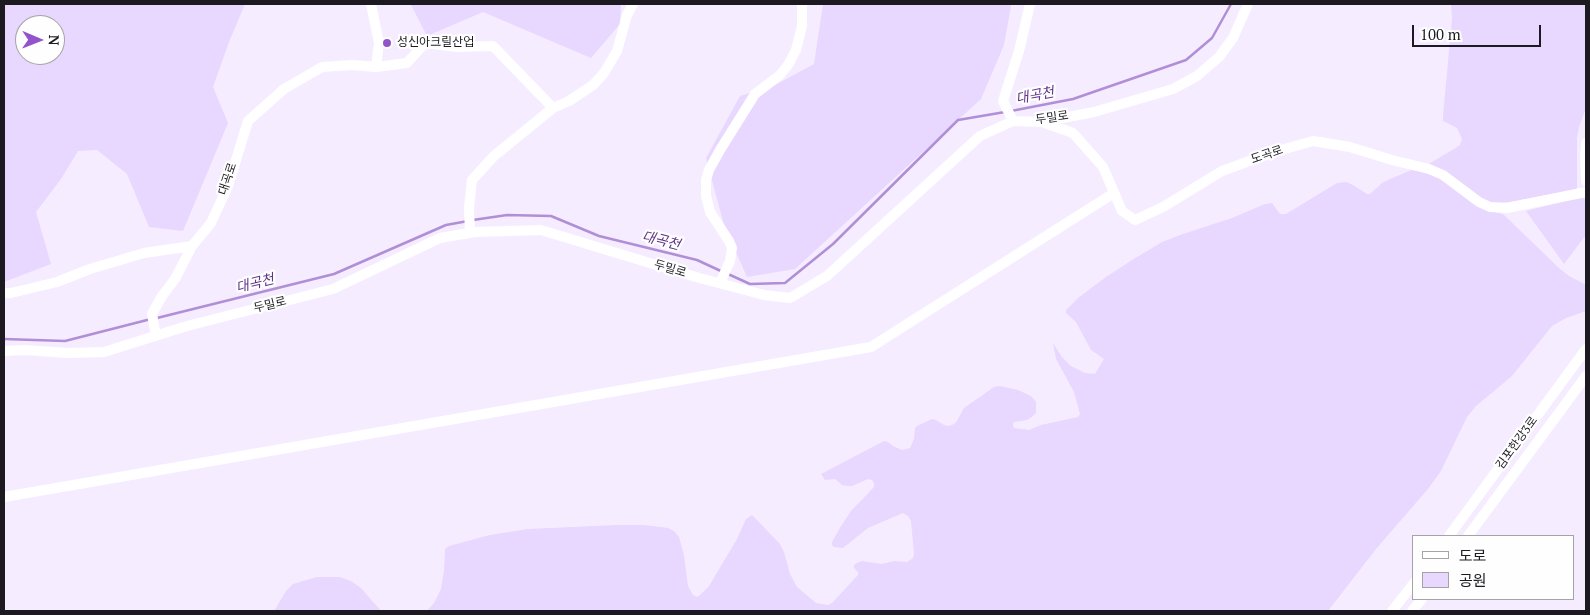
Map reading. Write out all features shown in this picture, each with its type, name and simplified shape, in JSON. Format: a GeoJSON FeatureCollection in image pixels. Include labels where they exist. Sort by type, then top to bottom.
{"type":"FeatureCollection","features":[{"type":"Feature","properties":{"kind":"street"},"geometry":{"type":"LineString","coordinates":[[371,4],[379,43],[376,66]]}},
{"type":"Feature","properties":{"kind":"street"},"geometry":{"type":"LineString","coordinates":[[470,230],[472,180],[494,156],[553,108],[569,102],[604,73],[617,51],[626,14],[633,4]]}},
{"type":"Feature","properties":{"kind":"street"},"geometry":{"type":"LineString","coordinates":[[721,281],[730,261],[732,248],[710,212],[706,196],[706,180],[709,170],[720,150],[755,94],[780,75],[788,65],[796,50],[802,26],[802,4]]}},
{"type":"Feature","properties":{"kind":"street"},"geometry":{"type":"LineString","coordinates":[[1012,119],[1003,101],[1019,52],[1030,4]]}},
{"type":"Feature","properties":{"kind":"street","name":"두밀로"},"geometry":{"type":"LineString","coordinates":[[4,351],[104,352],[187,326],[333,289],[440,238],[470,230],[541,230],[764,295],[790,298],[828,276],[980,136],[1012,119],[1041,122],[1094,112],[1173,89],[1197,76],[1219,57],[1233,38],[1248,4]]}},
{"type":"Feature","properties":{"kind":"street","name":"대곡로"},"geometry":{"type":"LineString","coordinates":[[156,336],[152,314],[162,296],[175,279],[192,246],[211,223],[228,186],[248,121],[284,89],[322,67],[376,66],[407,63],[425,43],[457,46],[493,46],[553,108]]}},
{"type":"Feature","properties":{"kind":"street"},"geometry":{"type":"LineString","coordinates":[[4,497],[870,347],[1114,193],[1103,167],[1073,134],[1041,122]]}},
{"type":"Feature","properties":{"kind":"street","name":"도곡로"},"geometry":{"type":"LineString","coordinates":[[1114,193],[1122,211],[1135,220],[1163,207],[1222,171],[1274,152],[1314,141],[1350,147],[1436,172],[1483,204],[1497,208],[1515,207],[1586,192]]}},
{"type":"Feature","properties":{"kind":"street"},"geometry":{"type":"LineString","coordinates":[[1586,143],[1586,180]]}},
{"type":"Feature","properties":{"kind":"street"},"geometry":{"type":"LineString","coordinates":[[4,293],[58,282],[90,269],[144,253],[192,246]]}},
{"type":"Feature","properties":{"kind":"street","name":"김포한강3로"},"geometry":{"type":"LineString","coordinates":[[1450,535],[1586,349]]}},
{"type":"Feature","properties":{"kind":"street","name":"김포한강3로"},"geometry":{"type":"LineString","coordinates":[[1469,535],[1586,376]]}},
{"type":"Feature","properties":{"kind":"street"},"geometry":{"type":"LineString","coordinates":[[1392,611],[1412,586]]}},
{"type":"Feature","properties":{"kind":"street"},"geometry":{"type":"LineString","coordinates":[[1412,611],[1421,600]]}},
{"type":"Feature","properties":{"kind":"green space"},"geometry":{"type":"Polygon","coordinates":[[[4,4],[245,4],[213,87],[228,123],[183,231],[149,227],[127,174],[97,150],[78,151],[61,179],[36,212],[51,264],[4,282],[4,4]]]}},
{"type":"Feature","properties":{"kind":"green space"},"geometry":{"type":"Polygon","coordinates":[[[621,4],[620,24],[591,58],[483,12],[427,36],[411,5],[621,4]]]}},
{"type":"Feature","properties":{"kind":"green space"},"geometry":{"type":"Polygon","coordinates":[[[823,4],[1009,4],[1011,6],[1004,45],[981,99],[795,269],[747,277],[724,225],[706,158],[740,96],[775,85],[814,64],[823,4]]]}},
{"type":"Feature","properties":{"kind":"green space"},"geometry":{"type":"Polygon","coordinates":[[[1451,4],[1586,4],[1586,108],[1577,138],[1577,188],[1575,190],[1509,202],[1491,202],[1427,165],[1460,145],[1462,139],[1457,128],[1443,121],[1452,18],[1451,4]]]}},
{"type":"Feature","properties":{"kind":"green space"},"geometry":{"type":"Polygon","coordinates":[[[1414,169],[1441,178],[1489,211],[1503,214],[1559,268],[1586,285],[1586,311],[1566,318],[1552,326],[1512,376],[1476,406],[1467,417],[1441,471],[1428,489],[1376,549],[1328,611],[427,611],[434,603],[441,589],[445,549],[449,546],[490,535],[528,529],[617,525],[644,525],[668,528],[679,537],[684,555],[688,586],[693,595],[697,597],[709,586],[737,539],[746,519],[752,515],[780,544],[790,574],[797,587],[816,603],[828,605],[858,575],[854,568],[854,565],[857,563],[862,561],[882,564],[894,561],[907,562],[913,558],[914,554],[911,521],[903,513],[868,528],[843,548],[834,547],[832,542],[841,526],[851,511],[874,487],[874,483],[868,479],[852,486],[847,486],[842,485],[835,479],[825,480],[821,474],[884,441],[902,450],[910,448],[917,426],[932,419],[944,425],[954,424],[964,408],[994,387],[1000,386],[1018,390],[1031,396],[1036,402],[1036,413],[1027,420],[1014,422],[1014,428],[1029,430],[1041,425],[1078,417],[1080,414],[1074,392],[1056,359],[1053,343],[1062,357],[1071,366],[1085,373],[1095,374],[1104,359],[1091,350],[1076,322],[1066,313],[1066,310],[1078,298],[1106,277],[1162,242],[1232,218],[1265,204],[1272,203],[1280,214],[1286,214],[1337,183],[1346,182],[1370,194],[1382,183],[1414,169]]]}},
{"type":"Feature","properties":{"kind":"green space"},"geometry":{"type":"Polygon","coordinates":[[[1581,197],[1585,199],[1586,203],[1586,235],[1564,264],[1526,211],[1581,197]]]}},
{"type":"Feature","properties":{"kind":"green space"},"geometry":{"type":"Polygon","coordinates":[[[317,577],[340,577],[351,581],[361,588],[381,611],[274,611],[286,591],[293,584],[317,577]]]}},
{"type":"Feature","properties":{"kind":"waterway","name":"대곡천"},"geometry":{"type":"LineString","coordinates":[[1011,111],[1073,99],[1186,60],[1212,38],[1231,4]]}},
{"type":"Feature","properties":{"kind":"waterway","name":"대곡천"},"geometry":{"type":"LineString","coordinates":[[728,274],[750,284],[785,283],[833,244],[958,120],[1005,112]]}},
{"type":"Feature","properties":{"kind":"waterway","name":"대곡천"},"geometry":{"type":"LineString","coordinates":[[473,220],[507,215],[551,216],[599,236],[697,260],[723,272]]}},
{"type":"Feature","properties":{"kind":"waterway","name":"대곡천"},"geometry":{"type":"LineString","coordinates":[[157,318],[334,274],[446,225],[468,221]]}},
{"type":"Feature","properties":{"kind":"waterway","name":"대곡천"},"geometry":{"type":"LineString","coordinates":[[4,339],[65,341],[151,319]]}},
{"type":"Feature","properties":{"kind":"place","name":"성신아크릴산업"},"geometry":{"type":"Point","coordinates":[387,43]}}]}
